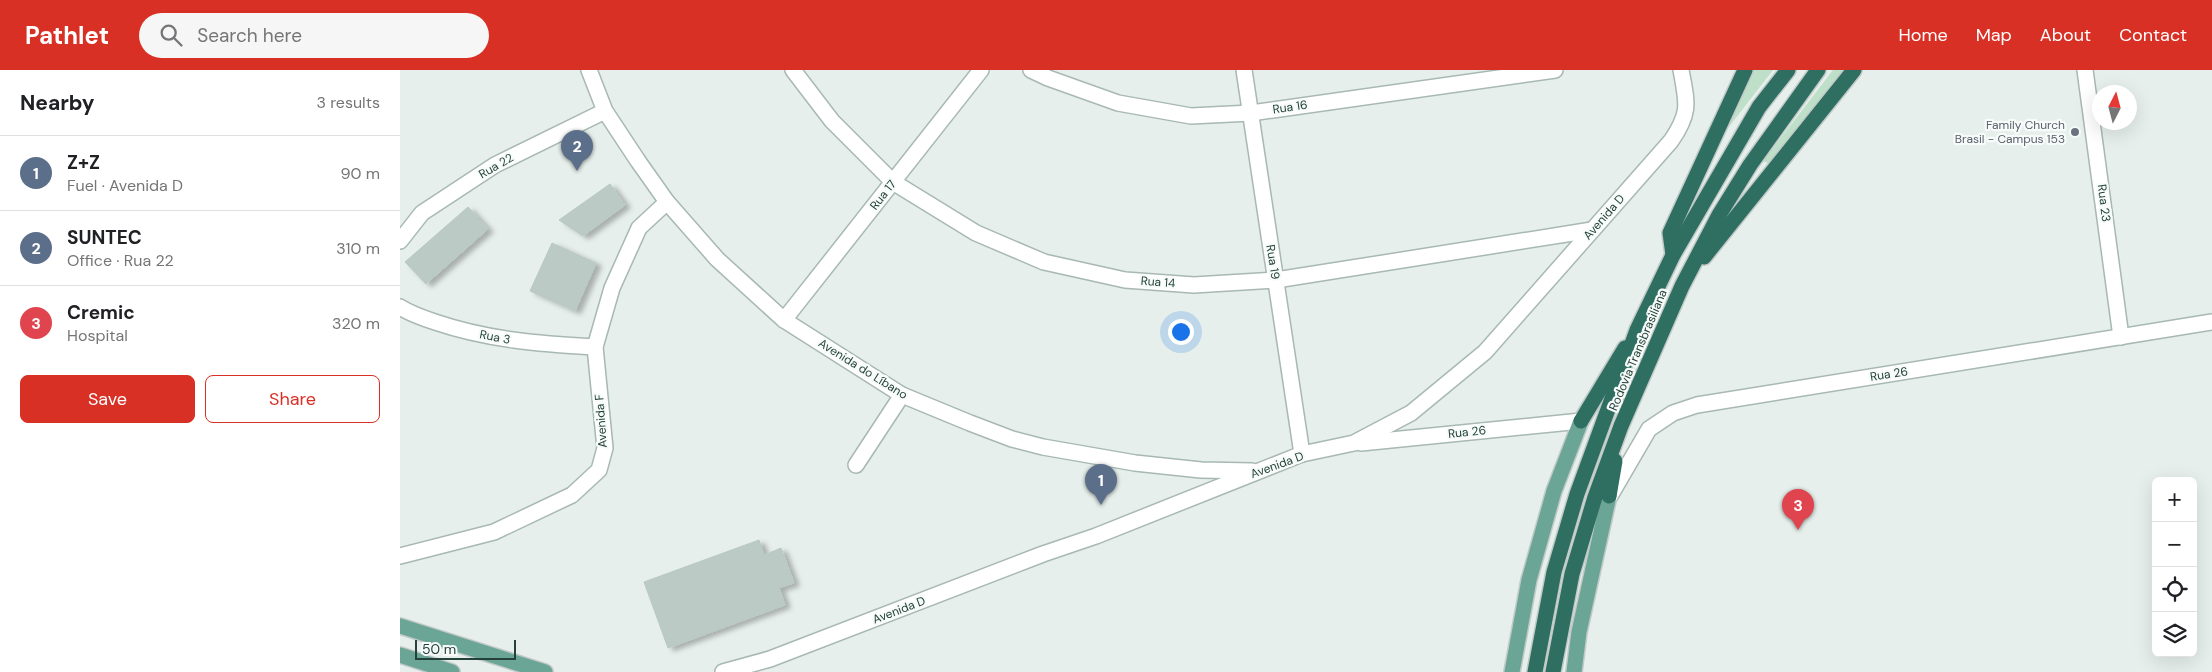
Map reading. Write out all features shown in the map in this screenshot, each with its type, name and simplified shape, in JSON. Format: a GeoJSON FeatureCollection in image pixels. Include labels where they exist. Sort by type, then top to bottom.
{"type":"FeatureCollection","features":[{"type":"Feature","properties":{"kind":"highway"},"geometry":{"type":"LineString","coordinates":[[1673,255],[1670,233],[1745,70]]}},
{"type":"Feature","properties":{"kind":"highway","name":"Rodovia Transbrasiliana"},"geometry":{"type":"LineString","coordinates":[[1535,672],[1554,572],[1574,503],[1637,330],[1673,255],[1758,107],[1788,70]]}},
{"type":"Feature","properties":{"kind":"highway","name":"Rodovia Transbrasiliana"},"geometry":{"type":"LineString","coordinates":[[1553,672],[1572,574],[1595,497],[1621,426],[1682,286],[1718,215],[1750,165],[1818,70]]}},
{"type":"Feature","properties":{"kind":"highway"},"geometry":{"type":"LineString","coordinates":[[1682,286],[1854,70]]}},
{"type":"Feature","properties":{"kind":"highway"},"geometry":{"type":"LineString","coordinates":[[1581,421],[1615,362],[1637,330]]}},
{"type":"Feature","properties":{"kind":"highway"},"geometry":{"type":"LineString","coordinates":[[1609,496],[1621,426]]}},
{"type":"Feature","properties":{"kind":"main road"},"geometry":{"type":"LineString","coordinates":[[1512,672],[1529,580],[1554,490],[1581,421]]}},
{"type":"Feature","properties":{"kind":"main road"},"geometry":{"type":"LineString","coordinates":[[1574,672],[1579,632],[1609,496]]}},
{"type":"Feature","properties":{"kind":"main road"},"geometry":{"type":"LineString","coordinates":[[400,626],[546,672]]}},
{"type":"Feature","properties":{"kind":"main road"},"geometry":{"type":"LineString","coordinates":[[400,655],[452,672]]}},
{"type":"Feature","properties":{"kind":"street","name":"Avenida do Líbano"},"geometry":{"type":"LineString","coordinates":[[589,70],[605,111],[667,202],[717,259],[784,320],[902,395],[970,423],[1043,448],[1135,463],[1201,470],[1258,471]]}},
{"type":"Feature","properties":{"kind":"street","name":"Rua 14"},"geometry":{"type":"LineString","coordinates":[[793,70],[832,121],[893,182],[976,233],[1044,262],[1125,280],[1194,285],[1276,280],[1592,230]]}},
{"type":"Feature","properties":{"kind":"street","name":"Rua 17"},"geometry":{"type":"LineString","coordinates":[[784,320],[981,70]]}},
{"type":"Feature","properties":{"kind":"street","name":"Rua 16"},"geometry":{"type":"LineString","coordinates":[[1031,70],[1118,103],[1191,116],[1251,113],[1555,70]]}},
{"type":"Feature","properties":{"kind":"street","name":"Rua 19"},"geometry":{"type":"LineString","coordinates":[[1244,70],[1302,454]]}},
{"type":"Feature","properties":{"kind":"street","name":"Avenida D"},"geometry":{"type":"LineString","coordinates":[[723,672],[770,659],[1043,554],[1096,536],[1302,454],[1354,443],[1411,413],[1485,352],[1671,141],[1683,123],[1687,102],[1682,70]]}},
{"type":"Feature","properties":{"kind":"street","name":"Rua 23"},"geometry":{"type":"LineString","coordinates":[[2086,70],[2122,337]]}},
{"type":"Feature","properties":{"kind":"street","name":"Rua 22"},"geometry":{"type":"LineString","coordinates":[[400,241],[422,212],[495,165],[605,111]]}},
{"type":"Feature","properties":{"kind":"street","name":"Avenida F"},"geometry":{"type":"LineString","coordinates":[[400,556],[494,532],[572,495],[599,470],[605,448],[595,347],[612,288],[639,228],[667,202]]}},
{"type":"Feature","properties":{"kind":"street","name":"Rua 3"},"geometry":{"type":"LineString","coordinates":[[400,307],[410,313],[461,331],[525,343],[595,347]]}},
{"type":"Feature","properties":{"kind":"street","name":"Rua 26"},"geometry":{"type":"LineString","coordinates":[[1609,496],[1649,429],[1673,413],[1697,406],[2212,322]]}},
{"type":"Feature","properties":{"kind":"street"},"geometry":{"type":"LineString","coordinates":[[856,465],[902,395]]}},
{"type":"Feature","properties":{"kind":"street","name":"Rua 26"},"geometry":{"type":"LineString","coordinates":[[1354,443],[1581,421]]}},
{"type":"Feature","properties":{"kind":"street","name":"Avenida D"},"geometry":{"type":"LineString","coordinates":[[750,672],[770,659]]}},
{"type":"Feature","properties":{"kind":"green space"},"geometry":{"type":"Polygon","coordinates":[[[1752,70],[1773,70],[1721,137],[1752,70]]]}},
{"type":"Feature","properties":{"kind":"green space"},"geometry":{"type":"Polygon","coordinates":[[[1833,70],[1849,70],[1770,164],[1763,161],[1833,70]]]}},
{"type":"Feature","properties":{"kind":"building"},"geometry":{"type":"Polygon","coordinates":[[[610,184],[625,205],[583,236],[559,220],[610,184]]]}},
{"type":"Feature","properties":{"kind":"building"},"geometry":{"type":"Polygon","coordinates":[[[468,207],[488,229],[426,284],[405,262],[468,207]]]}},
{"type":"Feature","properties":{"kind":"building"},"geometry":{"type":"Polygon","coordinates":[[[552,243],[596,263],[575,311],[530,291],[552,243]]]}},
{"type":"Feature","properties":{"kind":"building"},"geometry":{"type":"Polygon","coordinates":[[[759,540],[764,555],[781,548],[794,583],[779,588],[785,605],[668,648],[644,582],[759,540]]]}},
{"type":"Feature","properties":{"kind":"place","name":"Family Church Brasil - Campus 153"},"geometry":{"type":"Point","coordinates":[2075,132]}},
{"type":"Feature","properties":{"kind":"place","name":"SUNTEC"},"geometry":{"type":"Point","coordinates":[577,171]}},
{"type":"Feature","properties":{"kind":"place","name":"Z+Z"},"geometry":{"type":"Point","coordinates":[1101,505]}},
{"type":"Feature","properties":{"kind":"place","name":"Cremic"},"geometry":{"type":"Point","coordinates":[1798,530]}}]}
